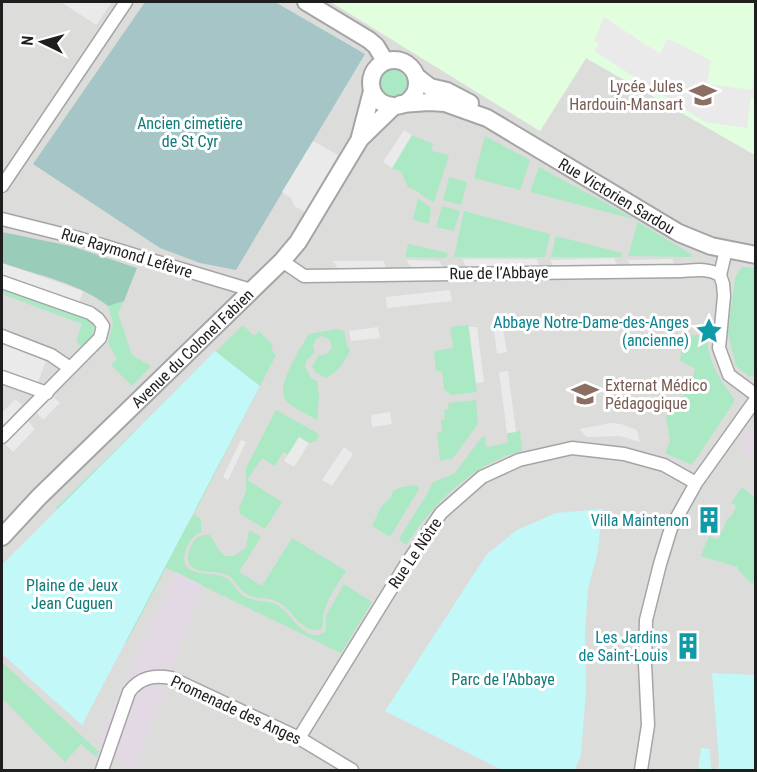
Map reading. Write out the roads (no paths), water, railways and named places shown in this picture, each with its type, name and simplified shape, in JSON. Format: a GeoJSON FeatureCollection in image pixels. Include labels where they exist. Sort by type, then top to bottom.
{"type":"FeatureCollection","features":[{"type":"Feature","properties":{"kind":"street"},"geometry":{"type":"LineString","coordinates":[[2,186],[126,2]]}},
{"type":"Feature","properties":{"kind":"street"},"geometry":{"type":"LineString","coordinates":[[306,2],[369,40],[376,46],[385,61]]}},
{"type":"Feature","properties":{"kind":"street"},"geometry":{"type":"LineString","coordinates":[[400,60],[407,64],[416,76],[415,91],[411,97],[397,105],[381,102],[372,91],[371,77],[379,65],[385,61],[400,60]]}},
{"type":"Feature","properties":{"kind":"street","name":"Rue Victorien Sardou"},"geometry":{"type":"LineString","coordinates":[[416,76],[430,87],[466,99],[487,118],[679,233],[726,250],[756,255]]}},
{"type":"Feature","properties":{"kind":"street","name":"Avenue du Colonel Fabien"},"geometry":{"type":"LineString","coordinates":[[360,139],[372,91]]}},
{"type":"Feature","properties":{"kind":"street","name":"Rue Victorien Sardou"},"geometry":{"type":"LineString","coordinates":[[397,105],[445,103],[487,118]]}},
{"type":"Feature","properties":{"kind":"street","name":"Avenue du Colonel Fabien"},"geometry":{"type":"LineString","coordinates":[[2,537],[282,261],[298,242],[360,139],[397,105]]}},
{"type":"Feature","properties":{"kind":"street","name":"Rue Raymond Lefèvre"},"geometry":{"type":"LineString","coordinates":[[2,219],[78,238],[251,290]]}},
{"type":"Feature","properties":{"kind":"street"},"geometry":{"type":"LineString","coordinates":[[641,771],[648,725],[645,664],[646,620],[652,591],[671,528],[696,483],[756,397],[729,375],[719,348],[724,296],[720,275],[726,250]]}},
{"type":"Feature","properties":{"kind":"street","name":"Rue de l’Abbaye"},"geometry":{"type":"LineString","coordinates":[[282,261],[304,276],[698,269],[710,270],[720,275]]}},
{"type":"Feature","properties":{"kind":"street"},"geometry":{"type":"LineString","coordinates":[[2,282],[90,313],[103,326],[100,338],[2,437]]}},
{"type":"Feature","properties":{"kind":"street"},"geometry":{"type":"LineString","coordinates":[[2,336],[51,355],[70,368]]}},
{"type":"Feature","properties":{"kind":"street"},"geometry":{"type":"LineString","coordinates":[[2,376],[46,393]]}},
{"type":"Feature","properties":{"kind":"street","name":"Rue Le Nôtre"},"geometry":{"type":"LineString","coordinates":[[298,738],[407,563],[441,513],[483,477],[519,460],[572,448],[624,454],[660,464],[696,483]]}},
{"type":"Feature","properties":{"kind":"street","name":"Promenade des Anges"},"geometry":{"type":"LineString","coordinates":[[102,771],[129,692],[135,683],[158,676],[171,678],[298,738],[352,771]]}},
{"type":"Feature","properties":{"kind":"place","name":"Lycée Jules Hardouin-Mansart"},"geometry":{"type":"Point","coordinates":[703,95]}},
{"type":"Feature","properties":{"kind":"place","name":"Abbaye Notre-Dame-des-Anges (ancienne)"},"geometry":{"type":"Point","coordinates":[709,331]}},
{"type":"Feature","properties":{"kind":"place","name":"Externat Médico Pédagogique"},"geometry":{"type":"Point","coordinates":[585,394]}},
{"type":"Feature","properties":{"kind":"place","name":"Villa Maintenon"},"geometry":{"type":"Point","coordinates":[709,520]}},
{"type":"Feature","properties":{"kind":"place","name":"Les Jardins de Saint-Louis"},"geometry":{"type":"Point","coordinates":[688,646]}},
{"type":"Feature","properties":{"kind":"park label","name":"Ancien cimetière de St Cyr"},"geometry":{"type":"Point","coordinates":[190,132]}},
{"type":"Feature","properties":{"kind":"park label","name":"Plaine de Jeux Jean Cuguen"},"geometry":{"type":"Point","coordinates":[72,594]}},
{"type":"Feature","properties":{"kind":"park label","name":"Parc de l'Abbaye"},"geometry":{"type":"Point","coordinates":[503,679]}}]}
